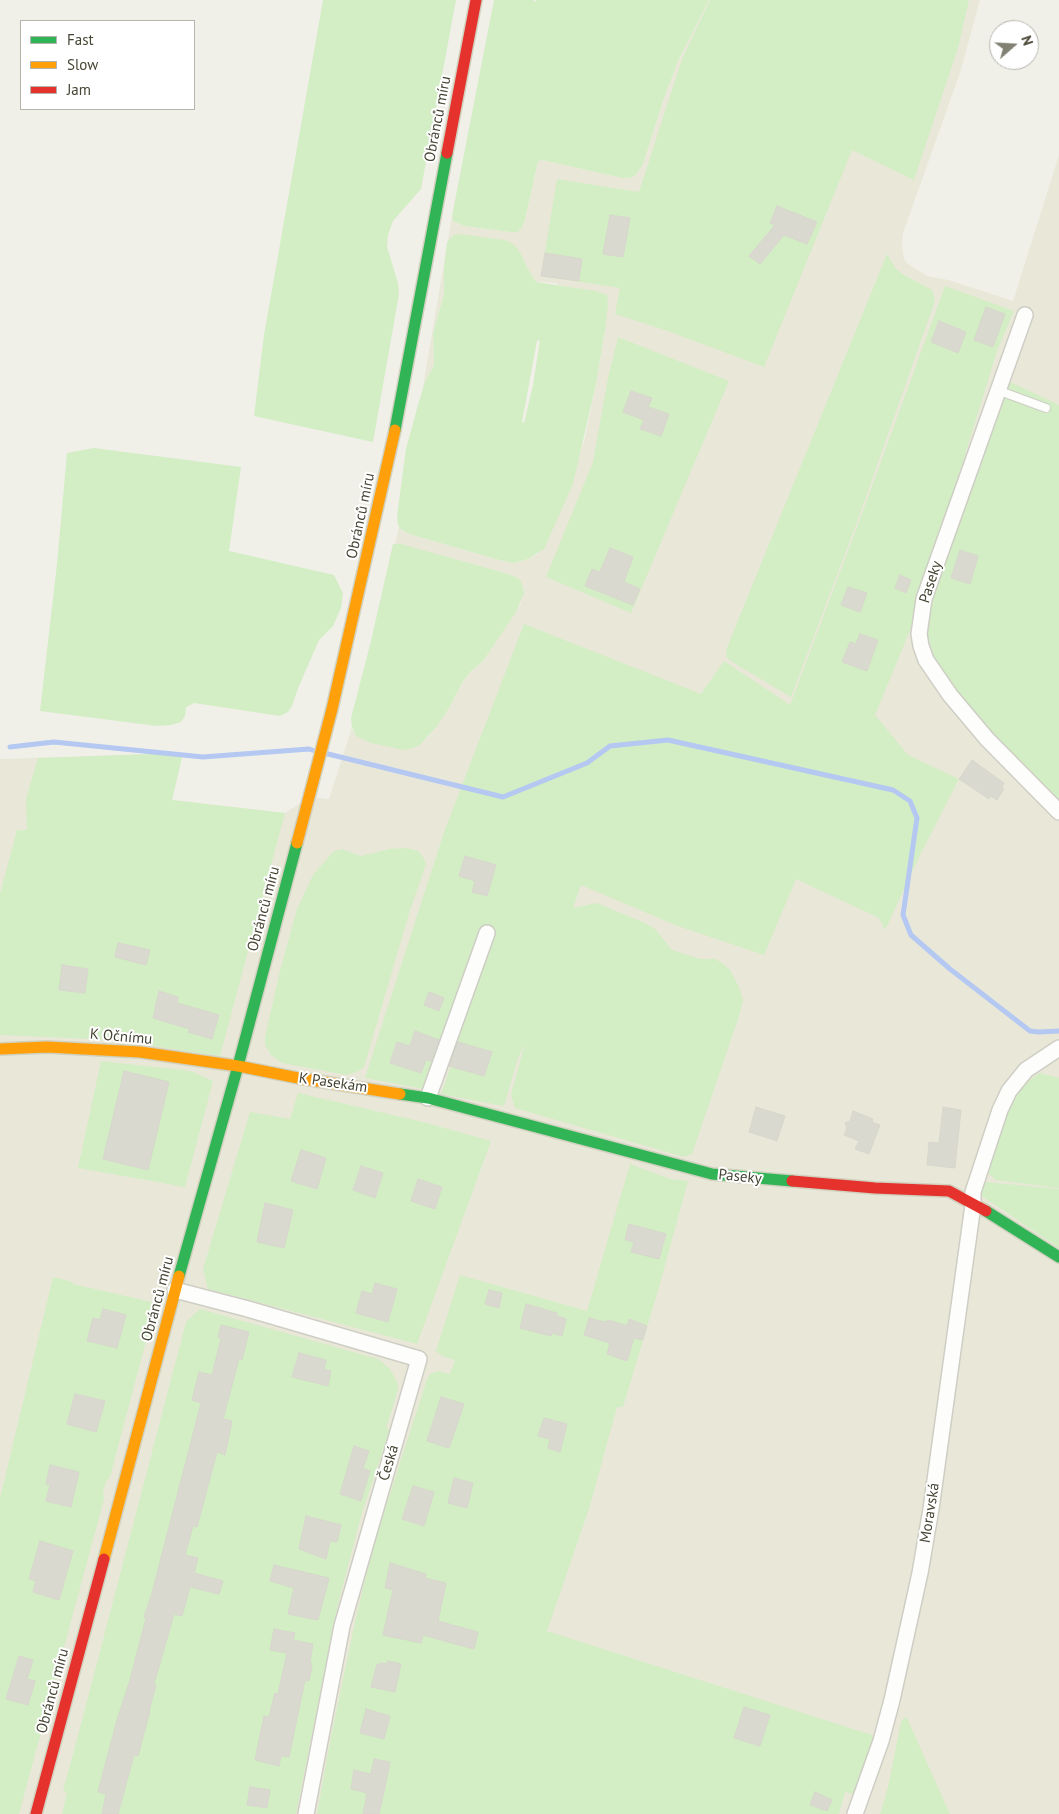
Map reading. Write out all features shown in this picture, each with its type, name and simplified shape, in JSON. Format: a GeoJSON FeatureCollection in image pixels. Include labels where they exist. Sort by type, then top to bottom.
{"type":"FeatureCollection","features":[{"type":"Feature","properties":{"kind":"main road","name":"Obránců míru"},"geometry":{"type":"LineString","coordinates":[[36,1814],[310,797],[364,572],[392,445],[476,0]]}},
{"type":"Feature","properties":{"kind":"main road","name":"K Očnímu"},"geometry":{"type":"LineString","coordinates":[[0,1049],[47,1047],[98,1049],[140,1052],[238,1066]]}},
{"type":"Feature","properties":{"kind":"main road","name":"K Pasekám"},"geometry":{"type":"LineString","coordinates":[[238,1066],[298,1078],[428,1098],[510,1120]]}},
{"type":"Feature","properties":{"kind":"main road","name":"Paseky"},"geometry":{"type":"LineString","coordinates":[[510,1120],[712,1174],[875,1188],[949,1192],[994,1215],[1059,1257]]}},
{"type":"Feature","properties":{"kind":"street","name":"Paseky"},"geometry":{"type":"LineString","coordinates":[[1025,315],[924,599],[919,634],[926,660],[950,695],[988,740],[1059,812]]}},
{"type":"Feature","properties":{"kind":"street"},"geometry":{"type":"LineString","coordinates":[[428,1098],[487,933]]}},
{"type":"Feature","properties":{"kind":"street"},"geometry":{"type":"LineString","coordinates":[[973,1205],[973,1192],[977,1178],[1000,1110],[1009,1092],[1026,1070],[1059,1048]]}},
{"type":"Feature","properties":{"kind":"street","name":"Moravská"},"geometry":{"type":"LineString","coordinates":[[855,1814],[881,1741],[920,1573],[973,1205]]}},
{"type":"Feature","properties":{"kind":"street","name":"Česká"},"geometry":{"type":"LineString","coordinates":[[176,1290],[419,1359],[342,1626],[306,1814]]}},
{"type":"Feature","properties":{"kind":"lane"},"geometry":{"type":"LineString","coordinates":[[997,390],[1046,408]]}},
{"type":"Feature","properties":{"kind":"shaded area"},"geometry":{"type":"Polygon","coordinates":[[[709,0],[980,0],[960,73],[903,233],[904,259],[908,264],[927,276],[949,280],[1013,301],[1059,155],[1059,1814],[0,1814],[0,759],[183,753],[172,800],[285,813],[310,797],[329,799],[352,727],[353,732],[420,745],[428,737],[449,708],[462,683],[470,672],[483,661],[521,603],[512,575],[395,544],[399,526],[409,534],[503,561],[514,563],[538,554],[584,442],[605,330],[556,283],[536,282],[521,254],[444,269],[444,294],[433,333],[434,365],[422,392],[452,216],[453,221],[464,226],[518,232],[525,220],[538,161],[542,160],[622,178],[635,176],[643,164],[664,98],[679,59],[709,0]]]}},
{"type":"Feature","properties":{"kind":"green space"},"geometry":{"type":"Polygon","coordinates":[[[323,0],[456,0],[421,189],[393,221],[388,235],[387,247],[398,283],[399,294],[373,442],[254,416],[264,335],[323,0]]]}},
{"type":"Feature","properties":{"kind":"green space"},"geometry":{"type":"Polygon","coordinates":[[[494,0],[533,0],[535,2],[536,0],[709,0],[679,59],[664,98],[643,164],[635,176],[622,178],[542,160],[538,161],[525,220],[518,232],[464,226],[453,221],[452,216],[494,0]]]}},
{"type":"Feature","properties":{"kind":"green space"},"geometry":{"type":"Polygon","coordinates":[[[710,0],[969,0],[958,48],[914,180],[852,150],[764,367],[662,329],[615,314],[620,288],[541,276],[557,179],[639,192],[682,59],[710,0]]]}},
{"type":"Feature","properties":{"kind":"green space"},"geometry":{"type":"Polygon","coordinates":[[[460,234],[510,242],[521,254],[536,282],[596,291],[607,295],[608,305],[605,330],[596,384],[573,484],[544,549],[528,559],[514,563],[409,534],[398,525],[397,516],[406,449],[425,382],[434,365],[433,333],[444,294],[447,242],[454,235],[460,234]],[[540,340],[537,341],[522,422],[524,423],[533,385],[540,340]]]}},
{"type":"Feature","properties":{"kind":"green space"},"geometry":{"type":"Polygon","coordinates":[[[887,254],[896,269],[932,290],[935,301],[857,522],[791,697],[727,658],[726,650],[887,254]]]}},
{"type":"Feature","properties":{"kind":"green space"},"geometry":{"type":"Polygon","coordinates":[[[945,286],[1014,311],[998,348],[913,623],[875,715],[908,755],[959,779],[920,855],[885,930],[879,918],[796,879],[764,955],[675,925],[581,885],[573,908],[597,903],[645,923],[655,929],[672,950],[700,959],[716,959],[730,970],[739,987],[743,1001],[739,1016],[692,1154],[684,1157],[515,1108],[511,1095],[525,1043],[518,1058],[504,1106],[441,1094],[451,1066],[459,1028],[429,1090],[365,1078],[444,832],[524,624],[701,694],[724,661],[790,705],[945,286]]]}},
{"type":"Feature","properties":{"kind":"green space"},"geometry":{"type":"Polygon","coordinates":[[[618,337],[729,381],[631,613],[546,577],[593,462],[608,378],[618,337]]]}},
{"type":"Feature","properties":{"kind":"green space"},"geometry":{"type":"Polygon","coordinates":[[[1004,379],[1059,405],[1059,803],[1000,744],[952,690],[935,660],[928,636],[928,609],[1004,379]]]}},
{"type":"Feature","properties":{"kind":"green space"},"geometry":{"type":"Polygon","coordinates":[[[94,448],[241,467],[229,551],[334,575],[343,593],[341,608],[333,626],[319,640],[288,712],[280,716],[194,703],[186,707],[185,716],[181,722],[157,726],[40,711],[57,564],[67,453],[94,448]]]}},
{"type":"Feature","properties":{"kind":"green space"},"geometry":{"type":"Polygon","coordinates":[[[393,544],[401,544],[512,575],[519,579],[524,593],[516,612],[483,661],[470,672],[462,683],[437,726],[420,745],[403,750],[371,743],[356,736],[351,718],[393,544]]]}},
{"type":"Feature","properties":{"kind":"green space"},"geometry":{"type":"Polygon","coordinates":[[[183,753],[172,800],[285,813],[220,1056],[113,1040],[0,1035],[0,894],[17,830],[27,830],[26,799],[38,758],[183,753]]]}},
{"type":"Feature","properties":{"kind":"green space"},"geometry":{"type":"Polygon","coordinates":[[[406,848],[418,851],[426,864],[410,910],[364,1067],[347,1075],[282,1063],[271,1055],[265,1045],[265,1037],[297,909],[313,875],[333,852],[341,849],[361,856],[390,849],[406,848]]]}},
{"type":"Feature","properties":{"kind":"green space"},"geometry":{"type":"Polygon","coordinates":[[[101,1061],[191,1071],[213,1081],[185,1187],[78,1168],[101,1061]]]}},
{"type":"Feature","properties":{"kind":"green space"},"geometry":{"type":"Polygon","coordinates":[[[1040,1073],[1059,1078],[1059,1188],[996,1180],[988,1173],[997,1138],[1016,1094],[1022,1085],[1040,1073]]]}},
{"type":"Feature","properties":{"kind":"green space"},"geometry":{"type":"Polygon","coordinates":[[[298,1093],[423,1122],[491,1141],[417,1344],[208,1289],[203,1269],[250,1112],[290,1119],[298,1093]]]}},
{"type":"Feature","properties":{"kind":"green space"},"geometry":{"type":"Polygon","coordinates":[[[630,1164],[670,1179],[688,1181],[623,1407],[617,1407],[589,1509],[547,1631],[875,1736],[853,1794],[845,1792],[839,1814],[317,1814],[355,1622],[373,1547],[427,1379],[430,1374],[437,1371],[450,1374],[455,1360],[444,1357],[436,1351],[460,1275],[587,1311],[630,1164]]]}},
{"type":"Feature","properties":{"kind":"green space"},"geometry":{"type":"Polygon","coordinates":[[[986,1182],[1059,1189],[1059,1248],[979,1194],[986,1182]]]}},
{"type":"Feature","properties":{"kind":"green space"},"geometry":{"type":"Polygon","coordinates":[[[53,1277],[73,1282],[73,1284],[156,1303],[110,1477],[106,1481],[103,1492],[104,1499],[19,1814],[0,1814],[0,1498],[53,1277]]]}},
{"type":"Feature","properties":{"kind":"green space"},"geometry":{"type":"Polygon","coordinates":[[[200,1309],[378,1359],[390,1369],[398,1384],[398,1390],[386,1428],[390,1429],[361,1516],[338,1604],[296,1814],[62,1814],[67,1793],[63,1791],[186,1322],[200,1309]]]}},
{"type":"Feature","properties":{"kind":"green space"},"geometry":{"type":"Polygon","coordinates":[[[906,1716],[950,1814],[880,1814],[888,1787],[901,1722],[906,1716]]]}},
{"type":"Feature","properties":{"kind":"building"},"geometry":{"type":"Polygon","coordinates":[[[777,206],[817,222],[807,244],[784,235],[760,264],[749,256],[775,225],[770,223],[777,206]]]}},
{"type":"Feature","properties":{"kind":"building"},"geometry":{"type":"Polygon","coordinates":[[[610,215],[630,218],[623,257],[603,254],[610,215]]]}},
{"type":"Feature","properties":{"kind":"building"},"geometry":{"type":"Polygon","coordinates":[[[545,253],[582,259],[579,281],[541,276],[545,253]]]}},
{"type":"Feature","properties":{"kind":"building"},"geometry":{"type":"Polygon","coordinates":[[[986,307],[1005,314],[993,347],[974,340],[986,307]]]}},
{"type":"Feature","properties":{"kind":"building"},"geometry":{"type":"Polygon","coordinates":[[[939,321],[966,332],[958,353],[931,342],[939,321]]]}},
{"type":"Feature","properties":{"kind":"building"},"geometry":{"type":"Polygon","coordinates":[[[631,391],[652,398],[648,407],[669,414],[661,436],[640,429],[644,420],[623,412],[631,391]]]}},
{"type":"Feature","properties":{"kind":"building"},"geometry":{"type":"Polygon","coordinates":[[[610,548],[633,557],[624,582],[640,589],[633,605],[585,586],[592,569],[600,572],[610,548]]]}},
{"type":"Feature","properties":{"kind":"building"},"geometry":{"type":"Polygon","coordinates":[[[960,550],[978,556],[970,584],[951,578],[960,550]]]}},
{"type":"Feature","properties":{"kind":"building"},"geometry":{"type":"Polygon","coordinates":[[[900,575],[911,580],[906,593],[895,588],[900,575]]]}},
{"type":"Feature","properties":{"kind":"building"},"geometry":{"type":"Polygon","coordinates":[[[848,587],[867,593],[860,612],[841,605],[848,587]]]}},
{"type":"Feature","properties":{"kind":"building"},"geometry":{"type":"Polygon","coordinates":[[[860,634],[878,640],[867,671],[842,662],[850,642],[856,644],[860,634]]]}},
{"type":"Feature","properties":{"kind":"building"},"geometry":{"type":"Polygon","coordinates":[[[972,760],[1004,783],[1002,787],[1004,789],[997,800],[990,796],[989,799],[959,779],[972,760]]]}},
{"type":"Feature","properties":{"kind":"building"},"geometry":{"type":"Polygon","coordinates":[[[465,856],[496,865],[487,896],[472,892],[475,881],[459,876],[465,856]]]}},
{"type":"Feature","properties":{"kind":"building"},"geometry":{"type":"Polygon","coordinates":[[[118,943],[150,950],[146,965],[115,957],[118,943]]]}},
{"type":"Feature","properties":{"kind":"building"},"geometry":{"type":"Polygon","coordinates":[[[62,965],[88,969],[85,993],[59,990],[62,965]]]}},
{"type":"Feature","properties":{"kind":"building"},"geometry":{"type":"Polygon","coordinates":[[[159,991],[178,997],[177,1003],[219,1015],[212,1039],[188,1032],[190,1029],[153,1018],[159,991]]]}},
{"type":"Feature","properties":{"kind":"building"},"geometry":{"type":"Polygon","coordinates":[[[429,992],[444,998],[439,1011],[424,1005],[429,992]]]}},
{"type":"Feature","properties":{"kind":"building"},"geometry":{"type":"Polygon","coordinates":[[[415,1031],[439,1040],[431,1061],[426,1060],[421,1073],[390,1063],[397,1042],[410,1046],[415,1031]]]}},
{"type":"Feature","properties":{"kind":"building"},"geometry":{"type":"Polygon","coordinates":[[[458,1042],[492,1052],[484,1076],[449,1066],[458,1042]]]}},
{"type":"Feature","properties":{"kind":"building"},"geometry":{"type":"Polygon","coordinates":[[[124,1071],[169,1082],[148,1170],[103,1159],[124,1071]]]}},
{"type":"Feature","properties":{"kind":"building"},"geometry":{"type":"Polygon","coordinates":[[[756,1107],[785,1116],[777,1141],[749,1132],[756,1107]]]}},
{"type":"Feature","properties":{"kind":"building"},"geometry":{"type":"Polygon","coordinates":[[[943,1107],[961,1110],[955,1168],[927,1165],[929,1142],[939,1143],[943,1107]]]}},
{"type":"Feature","properties":{"kind":"building"},"geometry":{"type":"Polygon","coordinates":[[[853,1111],[873,1119],[872,1122],[880,1125],[869,1154],[855,1149],[859,1141],[844,1135],[847,1128],[845,1123],[850,1121],[853,1111]]]}},
{"type":"Feature","properties":{"kind":"building"},"geometry":{"type":"Polygon","coordinates":[[[301,1150],[326,1158],[317,1189],[291,1181],[301,1150]]]}},
{"type":"Feature","properties":{"kind":"building"},"geometry":{"type":"Polygon","coordinates":[[[361,1166],[383,1173],[375,1198],[353,1190],[361,1166]]]}},
{"type":"Feature","properties":{"kind":"building"},"geometry":{"type":"Polygon","coordinates":[[[418,1179],[442,1187],[435,1209],[411,1201],[418,1179]]]}},
{"type":"Feature","properties":{"kind":"building"},"geometry":{"type":"Polygon","coordinates":[[[265,1203],[293,1210],[284,1248],[257,1242],[265,1203]]]}},
{"type":"Feature","properties":{"kind":"building"},"geometry":{"type":"Polygon","coordinates":[[[629,1224],[666,1234],[659,1259],[631,1252],[634,1242],[625,1240],[629,1224]]]}},
{"type":"Feature","properties":{"kind":"building"},"geometry":{"type":"Polygon","coordinates":[[[375,1283],[397,1289],[388,1322],[356,1313],[362,1291],[372,1294],[375,1283]]]}},
{"type":"Feature","properties":{"kind":"building"},"geometry":{"type":"Polygon","coordinates":[[[489,1290],[502,1293],[499,1308],[485,1304],[489,1290]]]}},
{"type":"Feature","properties":{"kind":"building"},"geometry":{"type":"Polygon","coordinates":[[[526,1304],[557,1313],[557,1316],[566,1319],[562,1336],[552,1333],[551,1336],[520,1328],[526,1304]]]}},
{"type":"Feature","properties":{"kind":"building"},"geometry":{"type":"Polygon","coordinates":[[[103,1309],[126,1315],[117,1348],[87,1341],[93,1318],[100,1320],[103,1309]]]}},
{"type":"Feature","properties":{"kind":"building"},"geometry":{"type":"Polygon","coordinates":[[[589,1318],[604,1322],[609,1320],[627,1326],[629,1319],[647,1326],[643,1340],[634,1338],[627,1361],[607,1354],[610,1343],[584,1335],[589,1318]]]}},
{"type":"Feature","properties":{"kind":"building"},"geometry":{"type":"Polygon","coordinates":[[[221,1325],[249,1332],[242,1360],[239,1359],[223,1419],[232,1421],[225,1455],[217,1452],[197,1527],[193,1526],[185,1555],[198,1558],[194,1573],[223,1581],[219,1594],[190,1587],[182,1616],[174,1614],[154,1684],[156,1685],[138,1756],[134,1755],[118,1814],[102,1814],[106,1794],[98,1792],[117,1720],[130,1680],[146,1618],[144,1617],[152,1593],[201,1403],[192,1400],[199,1372],[212,1375],[221,1338],[218,1337],[221,1325]]]}},
{"type":"Feature","properties":{"kind":"building"},"geometry":{"type":"Polygon","coordinates":[[[299,1353],[326,1360],[324,1369],[331,1371],[328,1386],[292,1377],[299,1353]]]}},
{"type":"Feature","properties":{"kind":"building"},"geometry":{"type":"Polygon","coordinates":[[[75,1394],[105,1401],[96,1432],[67,1424],[75,1394]]]}},
{"type":"Feature","properties":{"kind":"building"},"geometry":{"type":"Polygon","coordinates":[[[441,1397],[464,1404],[449,1448],[427,1441],[441,1397]]]}},
{"type":"Feature","properties":{"kind":"building"},"geometry":{"type":"Polygon","coordinates":[[[544,1418],[567,1424],[560,1452],[548,1448],[550,1439],[538,1436],[544,1418]]]}},
{"type":"Feature","properties":{"kind":"building"},"geometry":{"type":"Polygon","coordinates":[[[354,1446],[369,1451],[363,1468],[370,1471],[361,1501],[340,1494],[354,1446]]]}},
{"type":"Feature","properties":{"kind":"building"},"geometry":{"type":"Polygon","coordinates":[[[50,1465],[79,1472],[71,1507],[46,1501],[50,1485],[46,1484],[50,1465]]]}},
{"type":"Feature","properties":{"kind":"building"},"geometry":{"type":"Polygon","coordinates":[[[454,1478],[473,1483],[467,1508],[448,1503],[454,1478]]]}},
{"type":"Feature","properties":{"kind":"building"},"geometry":{"type":"Polygon","coordinates":[[[413,1486],[434,1492],[424,1526],[402,1519],[413,1486]]]}},
{"type":"Feature","properties":{"kind":"building"},"geometry":{"type":"Polygon","coordinates":[[[306,1516],[341,1525],[337,1542],[330,1541],[326,1559],[299,1549],[306,1516]]]}},
{"type":"Feature","properties":{"kind":"building"},"geometry":{"type":"Polygon","coordinates":[[[40,1541],[73,1551],[59,1600],[33,1592],[36,1581],[29,1579],[40,1541]]]}},
{"type":"Feature","properties":{"kind":"building"},"geometry":{"type":"Polygon","coordinates":[[[390,1563],[426,1574],[425,1578],[446,1583],[438,1621],[478,1632],[474,1649],[423,1635],[421,1643],[383,1635],[393,1590],[385,1588],[390,1563]]]}},
{"type":"Feature","properties":{"kind":"building"},"geometry":{"type":"Polygon","coordinates":[[[274,1565],[329,1578],[318,1620],[288,1614],[294,1588],[270,1581],[274,1565]]]}},
{"type":"Feature","properties":{"kind":"building"},"geometry":{"type":"Polygon","coordinates":[[[274,1629],[295,1633],[293,1640],[313,1644],[309,1681],[305,1680],[289,1757],[281,1756],[279,1766],[255,1760],[264,1716],[269,1717],[275,1693],[278,1694],[287,1653],[270,1650],[274,1629]]]}},
{"type":"Feature","properties":{"kind":"building"},"geometry":{"type":"Polygon","coordinates":[[[19,1656],[33,1660],[27,1679],[35,1681],[28,1705],[6,1699],[19,1656]]]}},
{"type":"Feature","properties":{"kind":"building"},"geometry":{"type":"Polygon","coordinates":[[[388,1661],[401,1664],[395,1692],[371,1687],[377,1664],[387,1664],[388,1661]]]}},
{"type":"Feature","properties":{"kind":"building"},"geometry":{"type":"Polygon","coordinates":[[[744,1707],[770,1715],[760,1746],[734,1738],[744,1707]]]}},
{"type":"Feature","properties":{"kind":"building"},"geometry":{"type":"Polygon","coordinates":[[[366,1709],[390,1716],[384,1739],[360,1733],[366,1709]]]}},
{"type":"Feature","properties":{"kind":"building"},"geometry":{"type":"Polygon","coordinates":[[[374,1759],[390,1762],[379,1814],[363,1814],[367,1793],[351,1789],[354,1770],[371,1774],[374,1759]]]}},
{"type":"Feature","properties":{"kind":"building"},"geometry":{"type":"Polygon","coordinates":[[[250,1787],[270,1790],[267,1808],[247,1805],[250,1787]]]}},
{"type":"Feature","properties":{"kind":"building"},"geometry":{"type":"Polygon","coordinates":[[[815,1792],[832,1800],[827,1811],[810,1805],[815,1792]]]}},
{"type":"Feature","properties":{"kind":"waterway"},"geometry":{"type":"LineString","coordinates":[[324,753],[503,797],[587,763],[610,746],[668,740],[893,790],[910,801],[917,818],[903,915],[911,935],[950,969],[1030,1031],[1059,1031]]}},
{"type":"Feature","properties":{"kind":"waterway"},"geometry":{"type":"LineString","coordinates":[[10,747],[54,742],[203,757],[309,749],[315,751]]}},
{"type":"Feature","properties":{"kind":"traffic: fast"},"geometry":{"type":"LineString","coordinates":[[395,430],[447,153]]}},
{"type":"Feature","properties":{"kind":"traffic: fast"},"geometry":{"type":"LineString","coordinates":[[179,1276],[238,1066],[297,843]]}},
{"type":"Feature","properties":{"kind":"traffic: fast"},"geometry":{"type":"LineString","coordinates":[[400,1094],[428,1098],[712,1174],[792,1181]]}},
{"type":"Feature","properties":{"kind":"traffic: fast"},"geometry":{"type":"LineString","coordinates":[[986,1211],[1059,1257]]}},
{"type":"Feature","properties":{"kind":"traffic: slow"},"geometry":{"type":"LineString","coordinates":[[297,843],[332,709],[395,430]]}},
{"type":"Feature","properties":{"kind":"traffic: slow"},"geometry":{"type":"LineString","coordinates":[[0,1049],[47,1047],[140,1052],[238,1066],[298,1078],[400,1094]]}},
{"type":"Feature","properties":{"kind":"traffic: slow"},"geometry":{"type":"LineString","coordinates":[[104,1559],[179,1276]]}},
{"type":"Feature","properties":{"kind":"traffic: jam"},"geometry":{"type":"LineString","coordinates":[[447,153],[476,0]]}},
{"type":"Feature","properties":{"kind":"traffic: jam"},"geometry":{"type":"LineString","coordinates":[[792,1181],[875,1188],[949,1191],[986,1211]]}},
{"type":"Feature","properties":{"kind":"traffic: jam"},"geometry":{"type":"LineString","coordinates":[[36,1814],[104,1559]]}}]}
